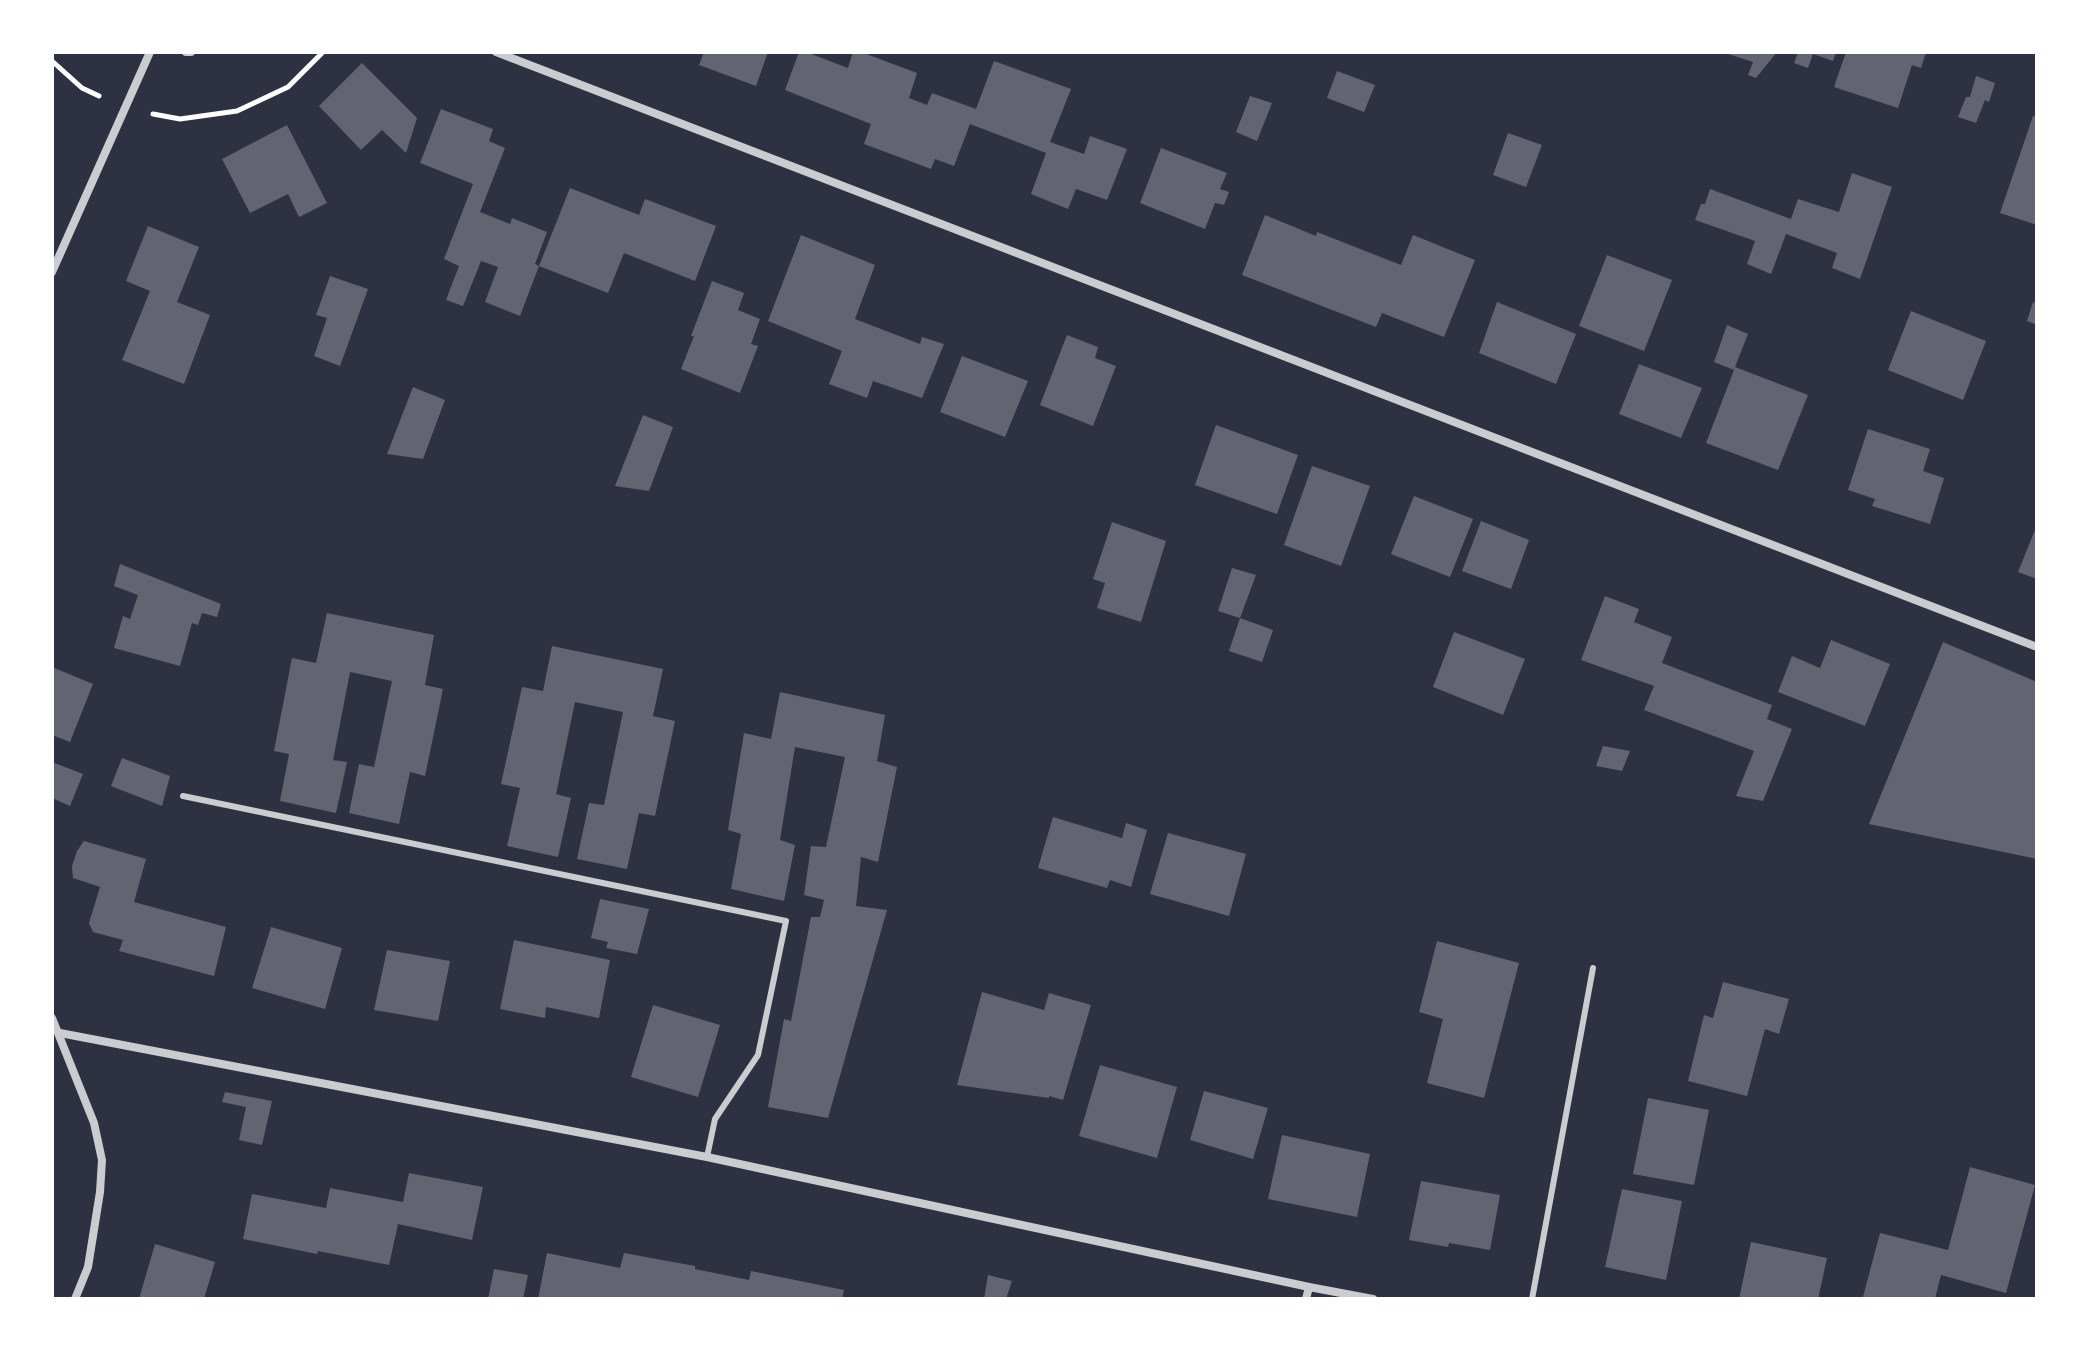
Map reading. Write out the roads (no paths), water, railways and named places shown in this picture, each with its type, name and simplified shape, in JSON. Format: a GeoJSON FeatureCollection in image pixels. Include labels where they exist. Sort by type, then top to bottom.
{"type":"FeatureCollection","features":[{"type":"Feature","properties":{"kind":"street"},"geometry":{"type":"LineString","coordinates":[[52,272],[150,52]]}},
{"type":"Feature","properties":{"kind":"street"},"geometry":{"type":"LineString","coordinates":[[496,52],[2037,647]]}},
{"type":"Feature","properties":{"kind":"street"},"geometry":{"type":"LineString","coordinates":[[52,1018],[94,1123],[102,1160],[88,1267],[75,1299]]}},
{"type":"Feature","properties":{"kind":"street"},"geometry":{"type":"LineString","coordinates":[[60,1033],[707,1157],[1373,1299]]}},
{"type":"Feature","properties":{"kind":"street"},"geometry":{"type":"LineString","coordinates":[[1306,1299],[1309,1287]]}},
{"type":"Feature","properties":{"kind":"lane"},"geometry":{"type":"LineString","coordinates":[[183,796],[786,921],[758,1055],[715,1119],[707,1157]]}},
{"type":"Feature","properties":{"kind":"lane"},"geometry":{"type":"LineString","coordinates":[[1532,1299],[1593,968]]}}]}
